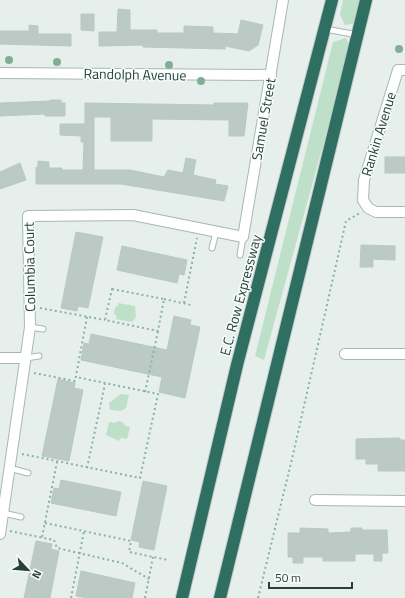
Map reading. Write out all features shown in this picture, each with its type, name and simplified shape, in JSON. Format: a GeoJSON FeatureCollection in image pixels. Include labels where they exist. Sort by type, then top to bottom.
{"type":"FeatureCollection","features":[{"type":"Feature","properties":{"kind":"highway","name":"E.C. Row Expressway"},"geometry":{"type":"LineString","coordinates":[[182,598],[237,366],[332,0]]}},
{"type":"Feature","properties":{"kind":"highway"},"geometry":{"type":"LineString","coordinates":[[220,598],[366,0]]}},
{"type":"Feature","properties":{"kind":"street","name":"Samuel Street"},"geometry":{"type":"LineString","coordinates":[[243,237],[283,0]]}},
{"type":"Feature","properties":{"kind":"street","name":"Rankin Avenue"},"geometry":{"type":"LineString","coordinates":[[401,70],[364,180],[363,200],[368,208],[376,212],[405,212]]}},
{"type":"Feature","properties":{"kind":"street","name":"Randolph Avenue"},"geometry":{"type":"LineString","coordinates":[[0,73],[271,75]]}},
{"type":"Feature","properties":{"kind":"street","name":"Columbia Court"},"geometry":{"type":"LineString","coordinates":[[3,532],[2,502],[9,468],[30,327],[28,216],[133,215],[243,237]]}},
{"type":"Feature","properties":{"kind":"street"},"geometry":{"type":"LineString","coordinates":[[346,354],[405,354]]}},
{"type":"Feature","properties":{"kind":"street"},"geometry":{"type":"LineString","coordinates":[[0,358],[26,358]]}},
{"type":"Feature","properties":{"kind":"street"},"geometry":{"type":"LineString","coordinates":[[315,500],[405,501]]}},
{"type":"Feature","properties":{"kind":"lane"},"geometry":{"type":"LineString","coordinates":[[325,29],[358,35]]}},
{"type":"Feature","properties":{"kind":"lane"},"geometry":{"type":"LineString","coordinates":[[212,248],[216,232]]}},
{"type":"Feature","properties":{"kind":"lane"},"geometry":{"type":"LineString","coordinates":[[240,255],[243,237]]}},
{"type":"Feature","properties":{"kind":"lane"},"geometry":{"type":"LineString","coordinates":[[30,327],[44,329]]}},
{"type":"Feature","properties":{"kind":"lane"},"geometry":{"type":"LineString","coordinates":[[26,358],[39,356]]}},
{"type":"Feature","properties":{"kind":"lane"},"geometry":{"type":"LineString","coordinates":[[9,468],[28,473]]}},
{"type":"Feature","properties":{"kind":"lane"},"geometry":{"type":"LineString","coordinates":[[3,513],[21,517]]}},
{"type":"Feature","properties":{"kind":"path"},"geometry":{"type":"LineString","coordinates":[[258,598],[292,459],[346,221],[363,211]]}},
{"type":"Feature","properties":{"kind":"path"},"geometry":{"type":"LineString","coordinates":[[184,303],[198,236]]}},
{"type":"Feature","properties":{"kind":"path"},"geometry":{"type":"LineString","coordinates":[[105,320],[112,289],[191,305]]}},
{"type":"Feature","properties":{"kind":"path"},"geometry":{"type":"LineString","coordinates":[[145,392],[164,299]]}},
{"type":"Feature","properties":{"kind":"path"},"geometry":{"type":"LineString","coordinates":[[36,307],[158,330]]}},
{"type":"Feature","properties":{"kind":"path"},"geometry":{"type":"LineString","coordinates":[[33,373],[75,381],[88,317]]}},
{"type":"Feature","properties":{"kind":"path"},"geometry":{"type":"LineString","coordinates":[[19,454],[140,478],[158,394],[76,377]]}},
{"type":"Feature","properties":{"kind":"path"},"geometry":{"type":"LineString","coordinates":[[87,468],[105,384]]}},
{"type":"Feature","properties":{"kind":"path"},"geometry":{"type":"LineString","coordinates":[[42,537],[57,462]]}},
{"type":"Feature","properties":{"kind":"path"},"geometry":{"type":"LineString","coordinates":[[45,523],[131,541],[129,552],[168,560]]}},
{"type":"Feature","properties":{"kind":"path"},"geometry":{"type":"LineString","coordinates":[[71,598],[84,531]]}},
{"type":"Feature","properties":{"kind":"path"},"geometry":{"type":"LineString","coordinates":[[3,532],[54,540],[57,548],[122,563],[149,579]]}},
{"type":"Feature","properties":{"kind":"path"},"geometry":{"type":"LineString","coordinates":[[145,598],[153,558]]}},
{"type":"Feature","properties":{"kind":"green space"},"geometry":{"type":"Polygon","coordinates":[[[343,0],[361,0],[356,23],[345,25],[340,15],[343,0]]]}},
{"type":"Feature","properties":{"kind":"green space"},"geometry":{"type":"Polygon","coordinates":[[[346,38],[350,47],[264,360],[255,356],[333,42],[346,38]]]}},
{"type":"Feature","properties":{"kind":"green space"},"geometry":{"type":"Polygon","coordinates":[[[118,303],[135,306],[136,317],[132,322],[116,319],[117,316],[114,314],[115,307],[118,306],[118,303]]]}},
{"type":"Feature","properties":{"kind":"green space"},"geometry":{"type":"Polygon","coordinates":[[[121,394],[129,395],[126,408],[121,411],[110,410],[109,403],[121,394]]]}},
{"type":"Feature","properties":{"kind":"green space"},"geometry":{"type":"Polygon","coordinates":[[[118,421],[123,422],[125,426],[130,427],[127,439],[121,438],[119,441],[106,435],[109,422],[115,423],[118,421]]]}},
{"type":"Feature","properties":{"kind":"building"},"geometry":{"type":"Polygon","coordinates":[[[118,9],[130,10],[130,30],[157,30],[157,33],[184,33],[184,26],[213,27],[213,33],[238,34],[241,20],[263,25],[258,45],[249,51],[225,46],[225,49],[143,47],[143,45],[99,46],[99,32],[117,32],[118,9]]]}},
{"type":"Feature","properties":{"kind":"building"},"geometry":{"type":"Polygon","coordinates":[[[81,14],[94,14],[94,31],[81,30],[81,14]]]}},
{"type":"Feature","properties":{"kind":"building"},"geometry":{"type":"Polygon","coordinates":[[[29,25],[38,26],[38,34],[71,34],[71,46],[0,44],[0,31],[29,31],[29,25]]]}},
{"type":"Feature","properties":{"kind":"building"},"geometry":{"type":"Polygon","coordinates":[[[61,100],[61,103],[65,103],[65,116],[45,116],[45,114],[0,116],[0,103],[61,100]]]}},
{"type":"Feature","properties":{"kind":"building"},"geometry":{"type":"Polygon","coordinates":[[[85,103],[214,105],[214,103],[248,103],[244,136],[229,136],[229,120],[152,119],[152,141],[111,141],[111,117],[94,117],[94,170],[130,170],[164,177],[168,170],[183,173],[186,158],[196,160],[193,175],[216,180],[215,184],[228,186],[224,201],[121,184],[36,184],[36,167],[38,167],[38,161],[49,162],[49,168],[62,168],[62,170],[83,170],[84,142],[81,142],[81,136],[60,135],[60,124],[85,124],[85,103]]]}},
{"type":"Feature","properties":{"kind":"building"},"geometry":{"type":"Polygon","coordinates":[[[385,157],[405,157],[405,173],[385,173],[385,157]]]}},
{"type":"Feature","properties":{"kind":"building"},"geometry":{"type":"Polygon","coordinates":[[[20,163],[26,180],[0,189],[0,172],[20,163]]]}},
{"type":"Feature","properties":{"kind":"building"},"geometry":{"type":"Polygon","coordinates":[[[76,232],[103,237],[88,308],[78,306],[77,311],[61,308],[76,232]]]}},
{"type":"Feature","properties":{"kind":"building"},"geometry":{"type":"Polygon","coordinates":[[[361,245],[395,246],[395,260],[373,259],[373,267],[360,267],[361,245]]]}},
{"type":"Feature","properties":{"kind":"building"},"geometry":{"type":"Polygon","coordinates":[[[122,246],[187,260],[184,275],[179,274],[177,283],[117,270],[122,246]]]}},
{"type":"Feature","properties":{"kind":"building"},"geometry":{"type":"Polygon","coordinates":[[[174,316],[191,320],[190,325],[200,327],[185,398],[159,392],[162,377],[81,360],[84,343],[89,344],[91,334],[167,350],[174,316]]]}},
{"type":"Feature","properties":{"kind":"building"},"geometry":{"type":"Polygon","coordinates":[[[58,379],[75,383],[74,388],[83,390],[69,461],[42,456],[58,379]]]}},
{"type":"Feature","properties":{"kind":"building"},"geometry":{"type":"Polygon","coordinates":[[[400,438],[400,440],[405,440],[405,471],[378,471],[378,464],[366,464],[366,459],[356,459],[356,439],[400,438]]]}},
{"type":"Feature","properties":{"kind":"building"},"geometry":{"type":"Polygon","coordinates":[[[61,480],[121,492],[116,516],[51,503],[54,488],[59,489],[61,480]]]}},
{"type":"Feature","properties":{"kind":"building"},"geometry":{"type":"Polygon","coordinates":[[[143,481],[167,486],[154,550],[139,547],[140,542],[131,540],[143,481]]]}},
{"type":"Feature","properties":{"kind":"building"},"geometry":{"type":"Polygon","coordinates":[[[300,528],[328,529],[328,533],[351,532],[351,528],[362,528],[362,530],[387,530],[388,553],[382,553],[382,561],[374,561],[374,554],[355,554],[355,561],[323,561],[323,557],[303,557],[303,563],[293,563],[293,557],[288,557],[288,533],[300,533],[300,528]]]}},
{"type":"Feature","properties":{"kind":"building"},"geometry":{"type":"Polygon","coordinates":[[[36,541],[52,544],[51,549],[59,551],[50,598],[24,598],[36,541]]]}},
{"type":"Feature","properties":{"kind":"building"},"geometry":{"type":"Polygon","coordinates":[[[81,571],[135,583],[132,598],[87,598],[76,596],[81,571]]]}}]}
